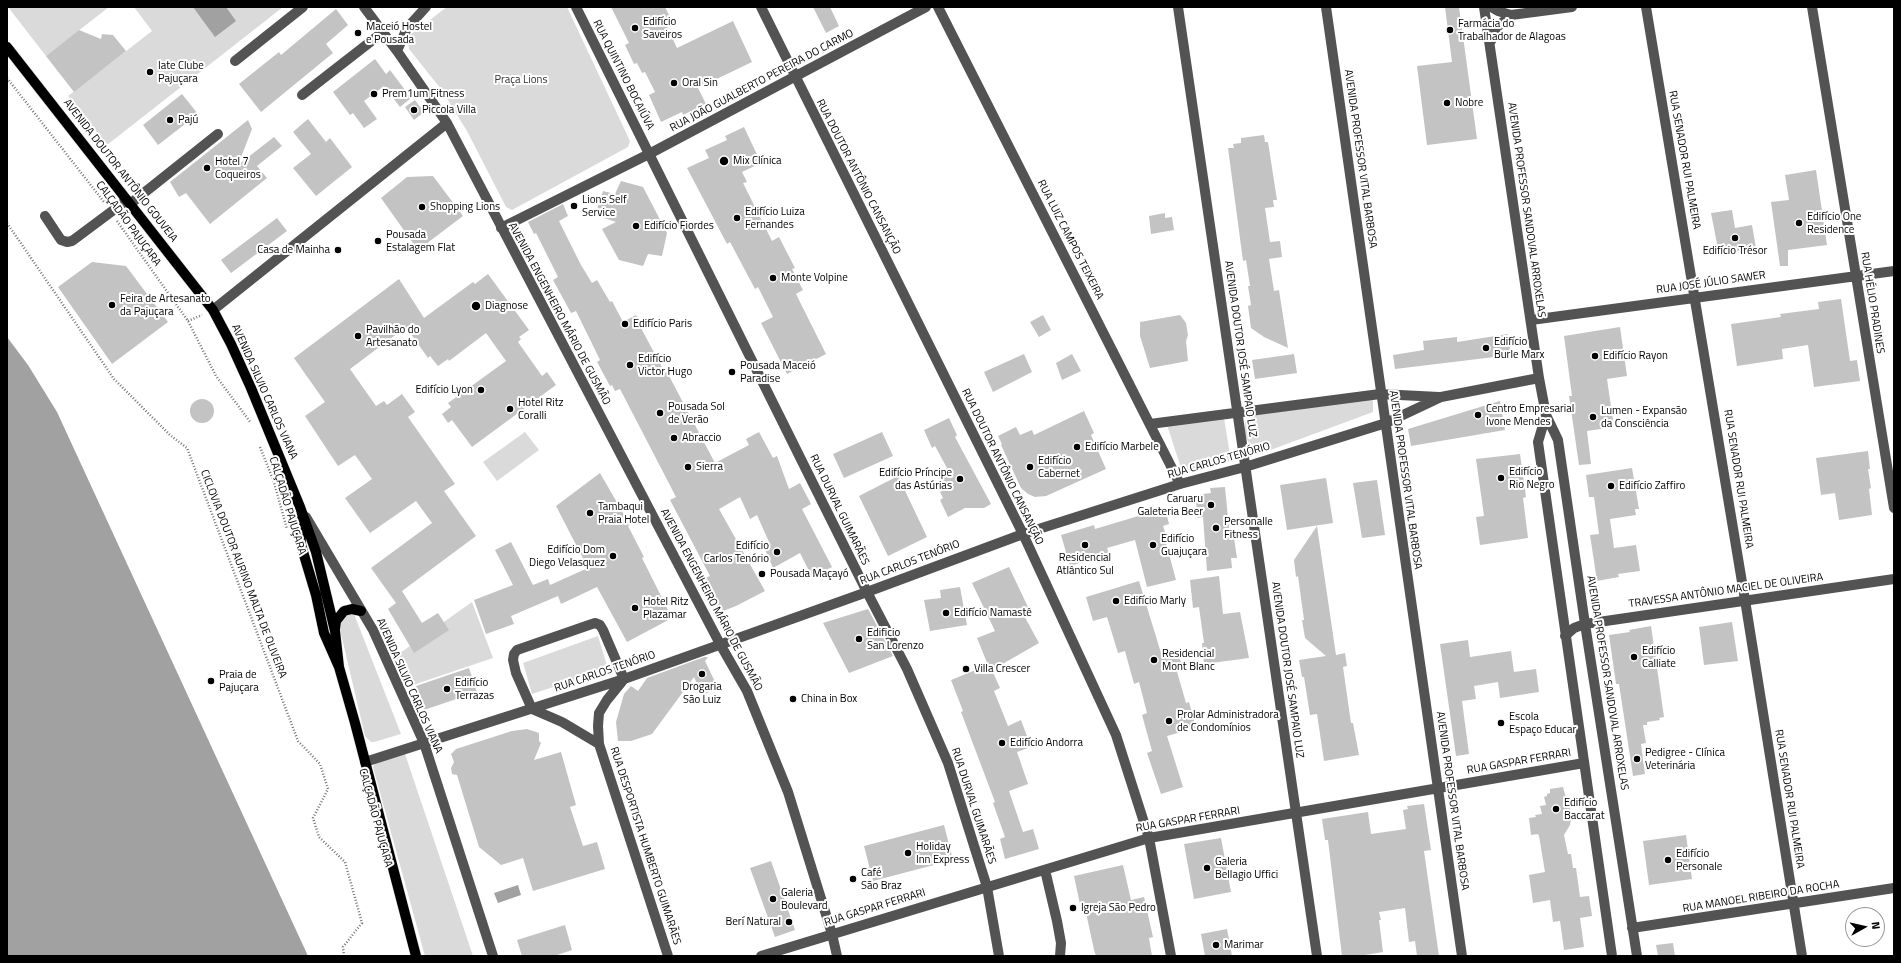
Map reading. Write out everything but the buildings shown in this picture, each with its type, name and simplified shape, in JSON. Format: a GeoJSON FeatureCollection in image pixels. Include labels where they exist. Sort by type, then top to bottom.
{"type":"FeatureCollection","features":[{"type":"Feature","properties":{"kind":"main road","name":"AVENIDA DOUTOR ANTÔNIO GOUVEIA"},"geometry":{"type":"LineString","coordinates":[[7,47],[213,310]]}},
{"type":"Feature","properties":{"kind":"main road","name":"AVENIDA SILVIO CARLOS VIANA"},"geometry":{"type":"LineString","coordinates":[[213,310],[232,344],[251,388],[300,507],[316,552],[335,631],[339,667]]}},
{"type":"Feature","properties":{"kind":"main road","name":"AVENIDA SILVIO CARLOS VIANA"},"geometry":{"type":"LineString","coordinates":[[300,507],[301,545],[316,596],[324,633],[339,667],[366,762],[416,956]]}},
{"type":"Feature","properties":{"kind":"main road"},"geometry":{"type":"LineString","coordinates":[[335,631],[336,621],[344,611],[352,609],[361,611]]}},
{"type":"Feature","properties":{"kind":"street"},"geometry":{"type":"LineString","coordinates":[[235,61],[303,7]]}},
{"type":"Feature","properties":{"kind":"street","name":"AVENIDA ENGENHEIRO MÁRIO DE GUSMÃO"},"geometry":{"type":"LineString","coordinates":[[364,7],[397,51],[447,123],[720,644],[747,691],[788,792],[832,934],[837,956]]}},
{"type":"Feature","properties":{"kind":"street"},"geometry":{"type":"LineString","coordinates":[[397,51],[407,28],[426,7]]}},
{"type":"Feature","properties":{"kind":"street","name":"RUA QUINTINO BOCAIÚVA"},"geometry":{"type":"LineString","coordinates":[[576,7],[650,154]]}},
{"type":"Feature","properties":{"kind":"street","name":"RUA DOUTOR ANTÔNIO CANSANÇÃO"},"geometry":{"type":"LineString","coordinates":[[761,7],[794,77],[1023,534],[1116,735],[1149,838],[1171,956]]}},
{"type":"Feature","properties":{"kind":"street","name":"RUA JOÃO GUALBERTO PEREIRA DO CARMO"},"geometry":{"type":"LineString","coordinates":[[501,228],[650,154],[926,7]]}},
{"type":"Feature","properties":{"kind":"street","name":"RUA LUIZ CAMPOS TEIXEIRA"},"geometry":{"type":"LineString","coordinates":[[938,7],[1180,484]]}},
{"type":"Feature","properties":{"kind":"street","name":"AVENIDA DOUTOR JOSÉ SAMPAIO LUZ"},"geometry":{"type":"LineString","coordinates":[[1178,7],[1317,956]]}},
{"type":"Feature","properties":{"kind":"street","name":"AVENIDA PROFESSOR VITAL BARBOSA"},"geometry":{"type":"LineString","coordinates":[[1326,7],[1380,394],[1386,423],[1462,956]]}},
{"type":"Feature","properties":{"kind":"street","name":"AVENIDA PROFESSOR SANDOVAL ARROXELAS"},"geometry":{"type":"LineString","coordinates":[[1484,7],[1539,378],[1546,415],[1558,440],[1637,956]]}},
{"type":"Feature","properties":{"kind":"street"},"geometry":{"type":"LineString","coordinates":[[1491,7],[1498,12],[1511,15],[1572,7]]}},
{"type":"Feature","properties":{"kind":"street","name":"RUA SENADOR RUI PALMEIRA"},"geometry":{"type":"LineString","coordinates":[[1646,7],[1745,600],[1802,956]]}},
{"type":"Feature","properties":{"kind":"street","name":"RUA HÉLIO PRADINES"},"geometry":{"type":"LineString","coordinates":[[1812,7],[1894,508]]}},
{"type":"Feature","properties":{"kind":"street"},"geometry":{"type":"LineString","coordinates":[[1490,45],[1496,28],[1511,15]]}},
{"type":"Feature","properties":{"kind":"street"},"geometry":{"type":"LineString","coordinates":[[302,95],[383,32]]}},
{"type":"Feature","properties":{"kind":"street"},"geometry":{"type":"LineString","coordinates":[[213,310],[447,123]]}},
{"type":"Feature","properties":{"kind":"street"},"geometry":{"type":"LineString","coordinates":[[45,216],[61,240],[66,242],[72,241],[129,202],[218,134]]}},
{"type":"Feature","properties":{"kind":"street","name":"RUA DURVAL GUIMARÃES"},"geometry":{"type":"LineString","coordinates":[[650,154],[867,592],[907,669],[948,763],[988,887],[999,956]]}},
{"type":"Feature","properties":{"kind":"street","name":"RUA JOSÉ JÚLIO SAWER"},"geometry":{"type":"LineString","coordinates":[[1530,320],[1894,271]]}},
{"type":"Feature","properties":{"kind":"street","name":"RUA CARLOS TENÓRIO"},"geometry":{"type":"LineString","coordinates":[[1150,424],[1380,394],[1441,397],[1539,378]]}},
{"type":"Feature","properties":{"kind":"street","name":"RUA CARLOS TENÓRIO"},"geometry":{"type":"LineString","coordinates":[[366,762],[532,710],[624,679],[867,592],[1023,534],[1180,484],[1245,467],[1386,423],[1441,397]]}},
{"type":"Feature","properties":{"kind":"street","name":"AVENIDA PROFESSOR SANDOVAL ARROXELAS"},"geometry":{"type":"LineString","coordinates":[[1546,415],[1538,442],[1612,956]]}},
{"type":"Feature","properties":{"kind":"street","name":"AVENIDA SILVIO CARLOS VIANA"},"geometry":{"type":"LineString","coordinates":[[300,507],[373,630],[424,743],[493,956]]}},
{"type":"Feature","properties":{"kind":"street","name":"TRAVESSA ANTÔNIO MACIEL DE OLIVEIRA"},"geometry":{"type":"LineString","coordinates":[[1565,636],[1574,628],[1585,624],[1894,579]]}},
{"type":"Feature","properties":{"kind":"street"},"geometry":{"type":"LineString","coordinates":[[532,710],[516,673],[514,654],[523,647],[575,629],[595,623],[600,626],[608,639],[624,679]]}},
{"type":"Feature","properties":{"kind":"street","name":"RUA DESPORTISTA HUMBERTO GUIMARÃES"},"geometry":{"type":"LineString","coordinates":[[624,679],[607,700],[599,713],[599,744],[668,956]]}},
{"type":"Feature","properties":{"kind":"street","name":"RUA DESPORTISTA HUMBERTO GUIMARÃES"},"geometry":{"type":"LineString","coordinates":[[532,710],[580,731],[599,744]]}},
{"type":"Feature","properties":{"kind":"street","name":"RUA GASPAR FERRARI"},"geometry":{"type":"LineString","coordinates":[[761,956],[1149,838],[1296,814],[1584,763]]}},
{"type":"Feature","properties":{"kind":"street"},"geometry":{"type":"LineString","coordinates":[[1044,870],[1057,921],[1060,956]]}},
{"type":"Feature","properties":{"kind":"street","name":"RUA MANOEL RIBEIRO DA ROCHA"},"geometry":{"type":"LineString","coordinates":[[1632,928],[1794,905],[1894,888]]}},
{"type":"Feature","properties":{"kind":"path","name":"CALÇADÃO PAJUÇARA"},"geometry":{"type":"LineString","coordinates":[[7,78],[112,213],[188,321],[216,376],[251,423],[254,431]]}},
{"type":"Feature","properties":{"kind":"path","name":"CICLOVIA DOUTOR AURINO MALTA DE OLIVEIRA"},"geometry":{"type":"LineString","coordinates":[[7,223],[114,379],[170,435],[187,448],[298,741],[320,764],[328,789],[313,818],[319,837],[345,862],[362,923],[343,947],[344,956]]}},
{"type":"Feature","properties":{"kind":"path","name":"CALÇADÃO PAJUÇARA"},"geometry":{"type":"LineString","coordinates":[[260,445],[274,482],[289,535]]}},
{"type":"Feature","properties":{"kind":"green space"},"geometry":{"type":"Polygon","coordinates":[[[8,7],[109,7],[46,56],[8,7]]]}},
{"type":"Feature","properties":{"kind":"green space","name":"Iate Clube Pajuçara"},"geometry":{"type":"Polygon","coordinates":[[[134,7],[283,7],[107,145],[68,96],[152,31],[134,7]]]}},
{"type":"Feature","properties":{"kind":"green space","name":"Praça Lions"},"geometry":{"type":"Polygon","coordinates":[[[447,7],[567,7],[630,141],[628,147],[512,210],[506,207],[467,131],[441,89],[409,49],[408,42],[410,35],[447,7]]]}},
{"type":"Feature","properties":{"kind":"green space"},"geometry":{"type":"Polygon","coordinates":[[[1370,398],[1373,401],[1373,412],[1257,455],[1252,451],[1245,435],[1245,422],[1249,414],[1370,398]]]}},
{"type":"Feature","properties":{"kind":"green space"},"geometry":{"type":"Polygon","coordinates":[[[1224,418],[1231,461],[1183,474],[1167,425],[1224,418]]]}},
{"type":"Feature","properties":{"kind":"green space"},"geometry":{"type":"Polygon","coordinates":[[[525,432],[539,450],[497,481],[483,462],[525,432]]]}},
{"type":"Feature","properties":{"kind":"green space"},"geometry":{"type":"Polygon","coordinates":[[[472,602],[493,658],[407,687],[393,658],[472,602]]]}},
{"type":"Feature","properties":{"kind":"green space"},"geometry":{"type":"Polygon","coordinates":[[[348,613],[354,614],[401,734],[374,742],[371,742],[365,736],[338,621],[348,613]]]}},
{"type":"Feature","properties":{"kind":"green space"},"geometry":{"type":"Polygon","coordinates":[[[598,636],[608,669],[532,694],[523,663],[598,636]]]}},
{"type":"Feature","properties":{"kind":"green space"},"geometry":{"type":"Polygon","coordinates":[[[404,751],[473,956],[425,956],[373,767],[378,758],[404,751]]]}},
{"type":"Feature","properties":{"kind":"shaded area"},"geometry":{"type":"Polygon","coordinates":[[[193,7],[226,7],[236,21],[215,37],[193,7]]]}},
{"type":"Feature","properties":{"kind":"shaded area"},"geometry":{"type":"Polygon","coordinates":[[[7,337],[28,365],[57,412],[308,956],[7,956],[7,337]]]}},
{"type":"Feature","properties":{"kind":"shaded area"},"geometry":{"type":"Polygon","coordinates":[[[518,885],[521,895],[498,903],[494,893],[518,885]]]}},
{"type":"Feature","properties":{"kind":"place","name":"Edifício Saveiros"},"geometry":{"type":"Point","coordinates":[635,28]}},
{"type":"Feature","properties":{"kind":"place","name":"Farmácia do Trabalhador de Alagoas"},"geometry":{"type":"Point","coordinates":[1450,30]}},
{"type":"Feature","properties":{"kind":"place","name":"Maceió Hostel e Pousada"},"geometry":{"type":"Point","coordinates":[358,33]}},
{"type":"Feature","properties":{"kind":"place","name":"Iate Clube Pajuçara"},"geometry":{"type":"Point","coordinates":[150,72]}},
{"type":"Feature","properties":{"kind":"place","name":"Oral Sin"},"geometry":{"type":"Point","coordinates":[674,83]}},
{"type":"Feature","properties":{"kind":"place","name":"Prem1um Fitness"},"geometry":{"type":"Point","coordinates":[374,94]}},
{"type":"Feature","properties":{"kind":"place","name":"Nobre"},"geometry":{"type":"Point","coordinates":[1447,103]}},
{"type":"Feature","properties":{"kind":"place","name":"Piccola Villa"},"geometry":{"type":"Point","coordinates":[414,110]}},
{"type":"Feature","properties":{"kind":"place","name":"Pajú"},"geometry":{"type":"Point","coordinates":[170,120]}},
{"type":"Feature","properties":{"kind":"place","name":"Mix Clínica"},"geometry":{"type":"Point","coordinates":[724,161]}},
{"type":"Feature","properties":{"kind":"place","name":"Hotel 7 Coqueiros"},"geometry":{"type":"Point","coordinates":[207,168]}},
{"type":"Feature","properties":{"kind":"place","name":"Lions Self Service"},"geometry":{"type":"Point","coordinates":[574,206]}},
{"type":"Feature","properties":{"kind":"place","name":"Shopping Lions"},"geometry":{"type":"Point","coordinates":[422,207]}},
{"type":"Feature","properties":{"kind":"place","name":"Edifício Luiza Fernandes"},"geometry":{"type":"Point","coordinates":[737,218]}},
{"type":"Feature","properties":{"kind":"place","name":"Edifício One Residence"},"geometry":{"type":"Point","coordinates":[1799,223]}},
{"type":"Feature","properties":{"kind":"place","name":"Edifício Fiordes"},"geometry":{"type":"Point","coordinates":[636,226]}},
{"type":"Feature","properties":{"kind":"place","name":"Edifício Trésor"},"geometry":{"type":"Point","coordinates":[1735,238]}},
{"type":"Feature","properties":{"kind":"place","name":"Pousada Estalagem Flat"},"geometry":{"type":"Point","coordinates":[378,241]}},
{"type":"Feature","properties":{"kind":"place","name":"Casa de Mainha"},"geometry":{"type":"Point","coordinates":[338,250]}},
{"type":"Feature","properties":{"kind":"place","name":"Monte Volpine"},"geometry":{"type":"Point","coordinates":[773,278]}},
{"type":"Feature","properties":{"kind":"place","name":"Feira de Artesanato da Pajuçara"},"geometry":{"type":"Point","coordinates":[112,305]}},
{"type":"Feature","properties":{"kind":"place","name":"Diagnose"},"geometry":{"type":"Point","coordinates":[476,306]}},
{"type":"Feature","properties":{"kind":"place","name":"Edifício Paris"},"geometry":{"type":"Point","coordinates":[625,324]}},
{"type":"Feature","properties":{"kind":"place","name":"Pavilhão do Artesanato"},"geometry":{"type":"Point","coordinates":[358,336]}},
{"type":"Feature","properties":{"kind":"place","name":"Edifício Burle Marx"},"geometry":{"type":"Point","coordinates":[1486,348]}},
{"type":"Feature","properties":{"kind":"place","name":"Edifício Rayon"},"geometry":{"type":"Point","coordinates":[1595,356]}},
{"type":"Feature","properties":{"kind":"place","name":"Edifício Victor Hugo"},"geometry":{"type":"Point","coordinates":[630,365]}},
{"type":"Feature","properties":{"kind":"place","name":"Pousada Maceió Paradise"},"geometry":{"type":"Point","coordinates":[732,372]}},
{"type":"Feature","properties":{"kind":"place","name":"Edifício Lyon"},"geometry":{"type":"Point","coordinates":[481,390]}},
{"type":"Feature","properties":{"kind":"place","name":"Hotel Ritz Coralli"},"geometry":{"type":"Point","coordinates":[510,409]}},
{"type":"Feature","properties":{"kind":"place","name":"Pousada Sol de Verão"},"geometry":{"type":"Point","coordinates":[660,413]}},
{"type":"Feature","properties":{"kind":"place","name":"Centro Empresarial Ivone Mendes"},"geometry":{"type":"Point","coordinates":[1478,415]}},
{"type":"Feature","properties":{"kind":"place","name":"Lumen - Expansão da Consciência"},"geometry":{"type":"Point","coordinates":[1593,417]}},
{"type":"Feature","properties":{"kind":"place","name":"Abraccio"},"geometry":{"type":"Point","coordinates":[674,438]}},
{"type":"Feature","properties":{"kind":"place","name":"Edifício Marbele"},"geometry":{"type":"Point","coordinates":[1077,447]}},
{"type":"Feature","properties":{"kind":"place","name":"Sierra"},"geometry":{"type":"Point","coordinates":[688,467]}},
{"type":"Feature","properties":{"kind":"place","name":"Edifício Cabernet"},"geometry":{"type":"Point","coordinates":[1030,467]}},
{"type":"Feature","properties":{"kind":"place","name":"Edifício Rio Negro"},"geometry":{"type":"Point","coordinates":[1501,478]}},
{"type":"Feature","properties":{"kind":"place","name":"Edifício Príncipe das Astúrias"},"geometry":{"type":"Point","coordinates":[960,479]}},
{"type":"Feature","properties":{"kind":"place","name":"Edifício Zaffiro"},"geometry":{"type":"Point","coordinates":[1611,486]}},
{"type":"Feature","properties":{"kind":"place","name":"Caruaru Galeteria Beer"},"geometry":{"type":"Point","coordinates":[1211,505]}},
{"type":"Feature","properties":{"kind":"place","name":"Tambaqui Praia Hotel"},"geometry":{"type":"Point","coordinates":[590,513]}},
{"type":"Feature","properties":{"kind":"place","name":"Personalle Fitness"},"geometry":{"type":"Point","coordinates":[1216,528]}},
{"type":"Feature","properties":{"kind":"place","name":"Residencial Atlântico Sul"},"geometry":{"type":"Point","coordinates":[1085,545]}},
{"type":"Feature","properties":{"kind":"place","name":"Edifício Guajuçara"},"geometry":{"type":"Point","coordinates":[1153,545]}},
{"type":"Feature","properties":{"kind":"place","name":"Edifício Carlos Tenório"},"geometry":{"type":"Point","coordinates":[777,552]}},
{"type":"Feature","properties":{"kind":"place","name":"Edifício Dom Diego Velasquez"},"geometry":{"type":"Point","coordinates":[613,556]}},
{"type":"Feature","properties":{"kind":"place","name":"Pousada Maçayó"},"geometry":{"type":"Point","coordinates":[762,574]}},
{"type":"Feature","properties":{"kind":"place","name":"Edifício Marly"},"geometry":{"type":"Point","coordinates":[1116,601]}},
{"type":"Feature","properties":{"kind":"place","name":"Hotel Ritz Plazamar"},"geometry":{"type":"Point","coordinates":[635,608]}},
{"type":"Feature","properties":{"kind":"place","name":"Edifício Namastê"},"geometry":{"type":"Point","coordinates":[946,613]}},
{"type":"Feature","properties":{"kind":"place","name":"Edificio San Lorenzo"},"geometry":{"type":"Point","coordinates":[859,639]}},
{"type":"Feature","properties":{"kind":"place","name":"Edifício Calliate"},"geometry":{"type":"Point","coordinates":[1634,657]}},
{"type":"Feature","properties":{"kind":"place","name":"Residencial Mont Blanc"},"geometry":{"type":"Point","coordinates":[1154,660]}},
{"type":"Feature","properties":{"kind":"place","name":"Villa Crescer"},"geometry":{"type":"Point","coordinates":[966,669]}},
{"type":"Feature","properties":{"kind":"place","name":"Drogaria São Luiz"},"geometry":{"type":"Point","coordinates":[702,674]}},
{"type":"Feature","properties":{"kind":"place","name":"Praia de Pajuçara"},"geometry":{"type":"Point","coordinates":[211,681]}},
{"type":"Feature","properties":{"kind":"place","name":"Edifício Terrazas"},"geometry":{"type":"Point","coordinates":[447,689]}},
{"type":"Feature","properties":{"kind":"place","name":"China in Box"},"geometry":{"type":"Point","coordinates":[793,699]}},
{"type":"Feature","properties":{"kind":"place","name":"Prolar Administradora de Condomínios"},"geometry":{"type":"Point","coordinates":[1169,721]}},
{"type":"Feature","properties":{"kind":"place","name":"Escola Espaço Educar"},"geometry":{"type":"Point","coordinates":[1501,723]}},
{"type":"Feature","properties":{"kind":"place","name":"Edifício Andorra"},"geometry":{"type":"Point","coordinates":[1002,743]}},
{"type":"Feature","properties":{"kind":"place","name":"Pedigree - Clínica Veterinária"},"geometry":{"type":"Point","coordinates":[1637,759]}},
{"type":"Feature","properties":{"kind":"place","name":"Edifício Baccarat"},"geometry":{"type":"Point","coordinates":[1556,809]}},
{"type":"Feature","properties":{"kind":"place","name":"Holiday Inn Express"},"geometry":{"type":"Point","coordinates":[908,853]}},
{"type":"Feature","properties":{"kind":"place","name":"Edifício Personale"},"geometry":{"type":"Point","coordinates":[1668,860]}},
{"type":"Feature","properties":{"kind":"place","name":"Galeria Bellagio Uffici"},"geometry":{"type":"Point","coordinates":[1207,868]}},
{"type":"Feature","properties":{"kind":"place","name":"Café São Braz"},"geometry":{"type":"Point","coordinates":[853,879]}},
{"type":"Feature","properties":{"kind":"place","name":"Galeria Boulevard"},"geometry":{"type":"Point","coordinates":[773,899]}},
{"type":"Feature","properties":{"kind":"place","name":"Igreja São Pedro"},"geometry":{"type":"Point","coordinates":[1073,908]}},
{"type":"Feature","properties":{"kind":"place","name":"Berí Natural"},"geometry":{"type":"Point","coordinates":[789,922]}},
{"type":"Feature","properties":{"kind":"place","name":"Marimar"},"geometry":{"type":"Point","coordinates":[1216,945]}}]}
